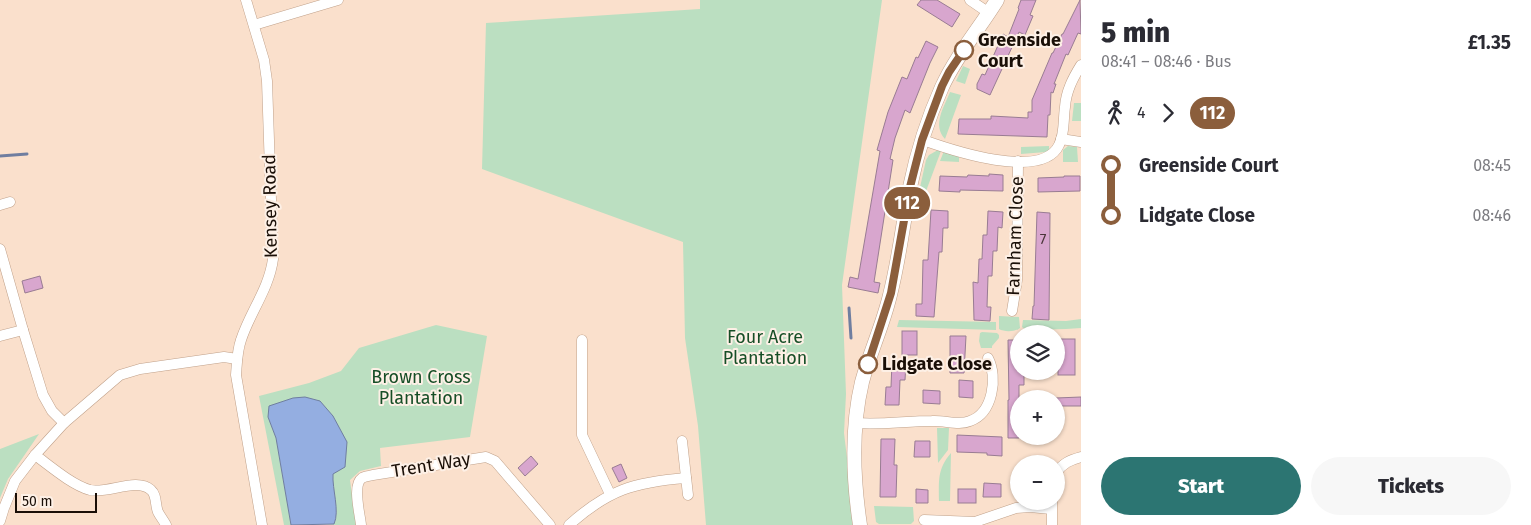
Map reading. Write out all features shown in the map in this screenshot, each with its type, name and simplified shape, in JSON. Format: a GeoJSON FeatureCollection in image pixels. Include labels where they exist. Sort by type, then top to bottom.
{"type":"FeatureCollection","features":[{"type":"Feature","properties":{"kind":"street","name":"Kensey Road"},"geometry":{"type":"LineString","coordinates":[[246,0],[264,60],[267,81],[273,259],[267,285],[244,331],[237,359],[236,375],[262,525]]}},
{"type":"Feature","properties":{"kind":"street"},"geometry":{"type":"LineString","coordinates":[[254,25],[338,0]]}},
{"type":"Feature","properties":{"kind":"street"},"geometry":{"type":"LineString","coordinates":[[970,0],[989,13]]}},
{"type":"Feature","properties":{"kind":"street"},"geometry":{"type":"LineString","coordinates":[[860,525],[856,490],[856,424],[862,382],[891,293],[910,187],[922,140],[949,72],[997,0]]}},
{"type":"Feature","properties":{"kind":"street"},"geometry":{"type":"LineString","coordinates":[[922,140],[977,158],[1018,161],[1033,161],[1047,158],[1056,150],[1061,139],[1071,81],[1081,65]]}},
{"type":"Feature","properties":{"kind":"street"},"geometry":{"type":"LineString","coordinates":[[1061,139],[1081,142]]}},
{"type":"Feature","properties":{"kind":"street","name":"Farnham Close"},"geometry":{"type":"LineString","coordinates":[[1012,312],[1017,280],[1018,161]]}},
{"type":"Feature","properties":{"kind":"street"},"geometry":{"type":"LineString","coordinates":[[0,249],[22,330],[44,395],[52,411],[64,423]]}},
{"type":"Feature","properties":{"kind":"street"},"geometry":{"type":"LineString","coordinates":[[0,336],[22,330]]}},
{"type":"Feature","properties":{"kind":"street"},"geometry":{"type":"LineString","coordinates":[[582,340],[582,435],[610,494]]}},
{"type":"Feature","properties":{"kind":"street"},"geometry":{"type":"LineString","coordinates":[[0,521],[16,481],[34,455],[64,423],[120,375],[140,369],[224,357],[237,359]]}},
{"type":"Feature","properties":{"kind":"street"},"geometry":{"type":"LineString","coordinates":[[856,424],[934,420],[965,423],[971,421],[984,410],[992,393],[993,367],[988,358]]}},
{"type":"Feature","properties":{"kind":"street"},"geometry":{"type":"LineString","coordinates":[[682,441],[688,495]]}},
{"type":"Feature","properties":{"kind":"street"},"geometry":{"type":"LineString","coordinates":[[34,455],[80,486],[90,490],[100,491],[133,485],[150,489],[154,494],[157,511],[166,525]]}},
{"type":"Feature","properties":{"kind":"street","name":"Trent Way"},"geometry":{"type":"LineString","coordinates":[[362,525],[357,490],[358,482],[362,478],[486,457],[495,461],[548,524]]}},
{"type":"Feature","properties":{"kind":"street"},"geometry":{"type":"LineString","coordinates":[[1065,464],[1070,460],[1081,457]]}},
{"type":"Feature","properties":{"kind":"street"},"geometry":{"type":"LineString","coordinates":[[569,525],[581,514],[610,494],[647,482],[686,478]]}},
{"type":"Feature","properties":{"kind":"street"},"geometry":{"type":"LineString","coordinates":[[924,520],[974,522],[1010,510]]}},
{"type":"Feature","properties":{"kind":"street"},"geometry":{"type":"LineString","coordinates":[[1051,510],[1052,525]]}},
{"type":"Feature","properties":{"kind":"green space","name":"Four Acre Plantation"},"geometry":{"type":"Polygon","coordinates":[[[700,0],[882,0],[842,285],[846,394],[844,433],[855,525],[706,525],[698,426],[685,338],[683,242],[482,169],[486,23],[700,9],[700,0]]]}},
{"type":"Feature","properties":{"kind":"green space"},"geometry":{"type":"Polygon","coordinates":[[[963,66],[970,69],[965,84],[956,81],[963,66]]]}},
{"type":"Feature","properties":{"kind":"green space"},"geometry":{"type":"Polygon","coordinates":[[[950,92],[961,95],[945,139],[941,134],[939,122],[950,92]]]}},
{"type":"Feature","properties":{"kind":"green space"},"geometry":{"type":"Polygon","coordinates":[[[1074,103],[1081,103],[1081,121],[1072,121],[1074,103]]]}},
{"type":"Feature","properties":{"kind":"green space"},"geometry":{"type":"Polygon","coordinates":[[[1049,146],[1049,150],[1046,152],[1021,154],[1021,147],[1049,146]]]}},
{"type":"Feature","properties":{"kind":"green space"},"geometry":{"type":"Polygon","coordinates":[[[1068,146],[1077,147],[1078,162],[1063,162],[1063,150],[1068,146]]]}},
{"type":"Feature","properties":{"kind":"green space"},"geometry":{"type":"Polygon","coordinates":[[[938,150],[941,151],[922,202],[917,201],[926,160],[929,155],[938,150]]]}},
{"type":"Feature","properties":{"kind":"green space"},"geometry":{"type":"Polygon","coordinates":[[[944,151],[959,155],[959,162],[940,161],[944,151]]]}},
{"type":"Feature","properties":{"kind":"green space"},"geometry":{"type":"Polygon","coordinates":[[[999,316],[1019,317],[1020,325],[1010,325],[1010,331],[999,329],[999,316]]]}},
{"type":"Feature","properties":{"kind":"green space"},"geometry":{"type":"Polygon","coordinates":[[[1081,319],[1081,328],[1065,329],[1065,325],[1022,325],[1023,320],[1066,321],[1081,319]]]}},
{"type":"Feature","properties":{"kind":"green space"},"geometry":{"type":"Polygon","coordinates":[[[899,320],[996,322],[996,330],[897,327],[899,320]]]}},
{"type":"Feature","properties":{"kind":"green space","name":"Brown Cross Plantation"},"geometry":{"type":"Polygon","coordinates":[[[436,325],[487,336],[470,437],[380,448],[381,466],[360,471],[350,480],[356,525],[327,525],[334,524],[336,519],[333,474],[293,398],[283,402],[268,417],[276,438],[291,525],[284,525],[259,396],[309,383],[341,371],[359,348],[436,325]]]}},
{"type":"Feature","properties":{"kind":"green space"},"geometry":{"type":"Polygon","coordinates":[[[980,333],[997,333],[999,335],[992,348],[981,348],[979,341],[980,333]]]}},
{"type":"Feature","properties":{"kind":"green space"},"geometry":{"type":"Polygon","coordinates":[[[937,428],[949,428],[948,450],[938,463],[937,428]]]}},
{"type":"Feature","properties":{"kind":"green space"},"geometry":{"type":"Polygon","coordinates":[[[39,434],[8,479],[0,498],[0,449],[39,434]]]}},
{"type":"Feature","properties":{"kind":"green space"},"geometry":{"type":"Polygon","coordinates":[[[951,453],[950,501],[939,501],[941,470],[951,453]]]}},
{"type":"Feature","properties":{"kind":"green space"},"geometry":{"type":"Polygon","coordinates":[[[874,506],[913,507],[914,521],[911,524],[879,524],[876,522],[874,506]]]}},
{"type":"Feature","properties":{"kind":"water"},"geometry":{"type":"Polygon","coordinates":[[[305,397],[320,401],[333,416],[347,442],[345,467],[333,474],[336,506],[334,524],[291,525],[276,438],[268,417],[269,406],[293,398],[305,397]]]}},
{"type":"Feature","properties":{"kind":"building"},"geometry":{"type":"Polygon","coordinates":[[[921,0],[937,0],[960,14],[952,27],[917,5],[921,0]]]}},
{"type":"Feature","properties":{"kind":"building"},"geometry":{"type":"Polygon","coordinates":[[[1021,0],[1036,0],[1030,15],[1033,16],[1025,35],[1019,32],[990,95],[977,89],[977,84],[982,74],[985,75],[1003,34],[1008,37],[1021,0]]]}},
{"type":"Feature","properties":{"kind":"building"},"geometry":{"type":"Polygon","coordinates":[[[1080,0],[1081,34],[1078,33],[1068,55],[1066,54],[1054,84],[1056,84],[1053,93],[1051,92],[1047,137],[958,134],[959,119],[991,119],[991,116],[1028,118],[1028,112],[1032,112],[1032,100],[1052,53],[1080,0]]]}},
{"type":"Feature","properties":{"kind":"building"},"geometry":{"type":"Polygon","coordinates":[[[926,41],[938,47],[910,113],[905,110],[890,159],[893,160],[874,282],[880,283],[878,293],[848,287],[850,277],[858,279],[880,151],[877,150],[888,112],[902,77],[907,79],[916,57],[918,58],[926,41]]]}},
{"type":"Feature","properties":{"kind":"building"},"geometry":{"type":"Polygon","coordinates":[[[989,174],[1003,175],[1003,191],[939,191],[940,176],[967,177],[968,175],[989,176],[989,174]]]}},
{"type":"Feature","properties":{"kind":"building"},"geometry":{"type":"Polygon","coordinates":[[[1080,176],[1080,191],[1038,192],[1038,178],[1080,176]]]}},
{"type":"Feature","properties":{"kind":"building"},"geometry":{"type":"Polygon","coordinates":[[[931,210],[948,211],[948,228],[943,228],[942,252],[939,252],[934,317],[916,316],[916,304],[922,304],[923,260],[928,260],[931,210]]]}},
{"type":"Feature","properties":{"kind":"building"},"geometry":{"type":"Polygon","coordinates":[[[988,211],[1003,212],[1002,228],[998,227],[997,251],[993,251],[992,276],[988,276],[987,307],[991,307],[990,321],[974,320],[973,282],[978,283],[983,235],[987,235],[988,211]]]}},
{"type":"Feature","properties":{"kind":"building"},"geometry":{"type":"Polygon","coordinates":[[[1037,212],[1050,213],[1049,320],[1032,319],[1037,212]]]}},
{"type":"Feature","properties":{"kind":"building"},"geometry":{"type":"Polygon","coordinates":[[[40,276],[43,288],[25,293],[22,281],[40,276]]]}},
{"type":"Feature","properties":{"kind":"building"},"geometry":{"type":"Polygon","coordinates":[[[902,331],[917,331],[917,355],[902,355],[902,331]]]}},
{"type":"Feature","properties":{"kind":"building"},"geometry":{"type":"Polygon","coordinates":[[[950,336],[966,336],[964,373],[950,373],[950,336]]]}},
{"type":"Feature","properties":{"kind":"building"},"geometry":{"type":"Polygon","coordinates":[[[1065,339],[1075,339],[1075,375],[1065,375],[1065,339]]]}},
{"type":"Feature","properties":{"kind":"building"},"geometry":{"type":"Polygon","coordinates":[[[1008,340],[1010,340],[1010,380],[1024,380],[1024,385],[1019,385],[1019,390],[1010,390],[1010,438],[1008,438],[1008,340]]]}},
{"type":"Feature","properties":{"kind":"building"},"geometry":{"type":"Polygon","coordinates":[[[892,362],[906,362],[905,380],[900,380],[899,405],[885,405],[886,387],[891,387],[892,362]]]}},
{"type":"Feature","properties":{"kind":"building"},"geometry":{"type":"Polygon","coordinates":[[[959,380],[973,381],[973,398],[959,397],[959,380]]]}},
{"type":"Feature","properties":{"kind":"building"},"geometry":{"type":"Polygon","coordinates":[[[923,390],[940,391],[940,404],[923,403],[923,390]]]}},
{"type":"Feature","properties":{"kind":"building"},"geometry":{"type":"Polygon","coordinates":[[[1081,397],[1081,406],[1065,406],[1065,398],[1081,397]]]}},
{"type":"Feature","properties":{"kind":"building"},"geometry":{"type":"Polygon","coordinates":[[[957,435],[1002,437],[1002,456],[987,455],[987,453],[957,452],[957,435]]]}},
{"type":"Feature","properties":{"kind":"building"},"geometry":{"type":"Polygon","coordinates":[[[881,439],[895,439],[894,465],[897,465],[896,497],[880,497],[881,439]]]}},
{"type":"Feature","properties":{"kind":"building"},"geometry":{"type":"Polygon","coordinates":[[[915,441],[930,441],[930,457],[914,457],[915,441]]]}},
{"type":"Feature","properties":{"kind":"building"},"geometry":{"type":"Polygon","coordinates":[[[531,456],[538,464],[525,476],[518,468],[531,456]]]}},
{"type":"Feature","properties":{"kind":"building"},"geometry":{"type":"Polygon","coordinates":[[[621,464],[627,478],[619,482],[612,468],[621,464]]]}},
{"type":"Feature","properties":{"kind":"building"},"geometry":{"type":"Polygon","coordinates":[[[984,483],[1001,484],[1001,497],[983,497],[984,483]]]}},
{"type":"Feature","properties":{"kind":"building"},"geometry":{"type":"Polygon","coordinates":[[[916,489],[928,490],[928,503],[916,503],[916,489]]]}},
{"type":"Feature","properties":{"kind":"building"},"geometry":{"type":"Polygon","coordinates":[[[958,489],[976,489],[976,503],[958,503],[958,489]]]}},
{"type":"Feature","properties":{"kind":"waterway"},"geometry":{"type":"LineString","coordinates":[[0,156],[27,154]]}},
{"type":"Feature","properties":{"kind":"waterway"},"geometry":{"type":"LineString","coordinates":[[849,308],[851,338]]}},
{"type":"Feature","properties":{"kind":"bus line","name":"112"},"geometry":{"type":"LineString","coordinates":[[868,364],[891,293],[910,187],[922,140],[942,86],[964,50]]}},
{"type":"Feature","properties":{"kind":"place","name":"Greenside Court"},"geometry":{"type":"Point","coordinates":[964,50]}},
{"type":"Feature","properties":{"kind":"place","name":"Lidgate Close"},"geometry":{"type":"Point","coordinates":[868,364]}}]}
